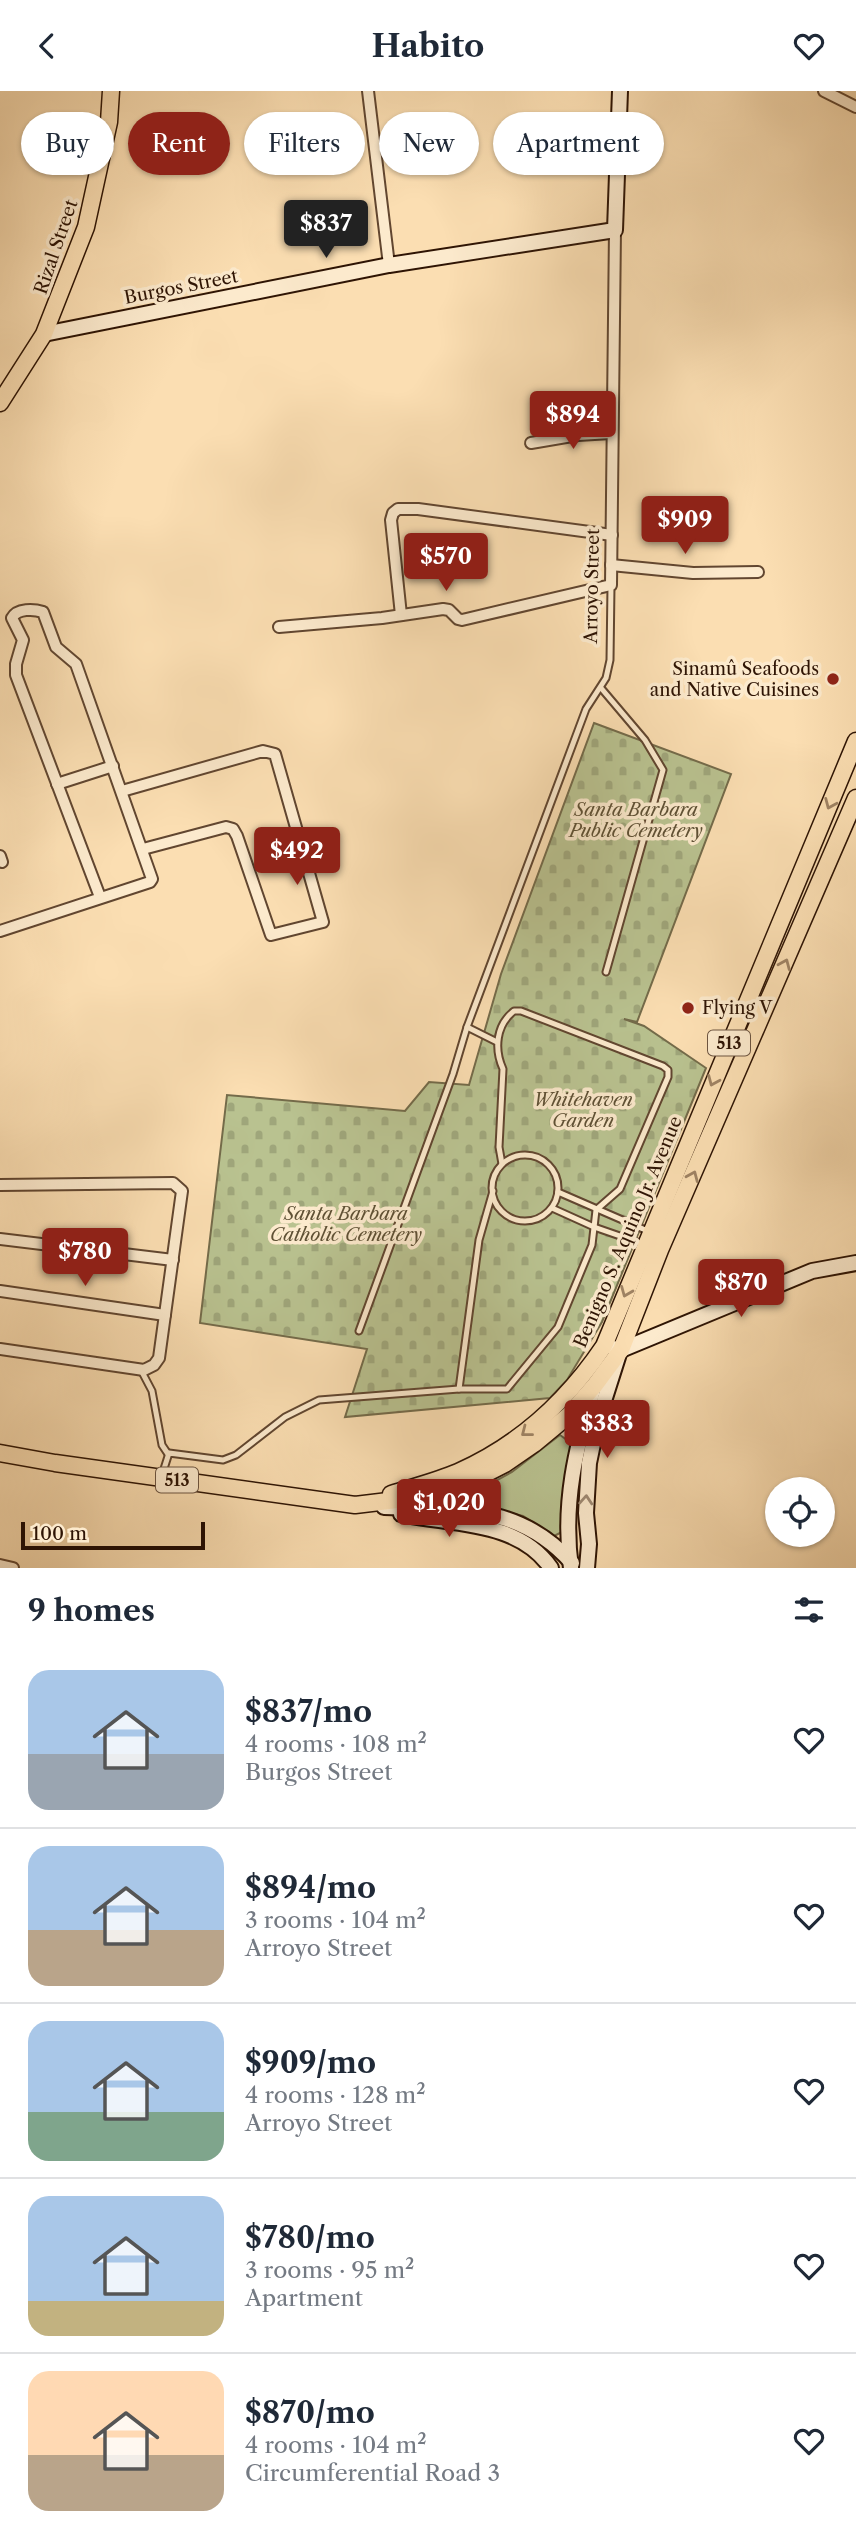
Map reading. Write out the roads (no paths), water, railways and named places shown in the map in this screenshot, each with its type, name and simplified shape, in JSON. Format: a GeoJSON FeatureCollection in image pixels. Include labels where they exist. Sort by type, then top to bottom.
{"type":"FeatureCollection","features":[{"type":"Feature","properties":{"kind":"main road","name":"Rizal Street"},"geometry":{"type":"LineString","coordinates":[[0,403],[44,334],[86,227],[109,122],[111,91]]}},
{"type":"Feature","properties":{"kind":"main road","name":"Arroyo Street"},"geometry":{"type":"LineString","coordinates":[[615,230],[620,91]]}},
{"type":"Feature","properties":{"kind":"main road","name":"Burgos Street"},"geometry":{"type":"LineString","coordinates":[[44,334],[389,265],[615,230]]}},
{"type":"Feature","properties":{"kind":"main road","name":"Benigno S. Aquino Jr. Avenue"},"geometry":{"type":"LineString","coordinates":[[355,1505],[413,1499],[464,1485],[484,1474],[534,1444],[569,1415],[621,1350],[655,1241],[856,741]]}},
{"type":"Feature","properties":{"kind":"main road","name":"Benigno S. Aquino Jr. Avenue"},"geometry":{"type":"LineString","coordinates":[[355,1505],[456,1473],[497,1452],[527,1432],[586,1373],[604,1346],[655,1241],[856,798]]}},
{"type":"Feature","properties":{"kind":"main road"},"geometry":{"type":"LineString","coordinates":[[572,1566],[569,1488],[576,1446],[604,1346],[621,1350],[812,1271],[856,1263]]}},
{"type":"Feature","properties":{"kind":"main road"},"geometry":{"type":"LineString","coordinates":[[587,1568],[589,1463],[598,1420],[621,1350]]}},
{"type":"Feature","properties":{"kind":"main road","name":"513"},"geometry":{"type":"LineString","coordinates":[[0,1453],[355,1505]]}},
{"type":"Feature","properties":{"kind":"main road"},"geometry":{"type":"LineString","coordinates":[[355,1505],[469,1511],[503,1516],[531,1528],[557,1546],[572,1566]]}},
{"type":"Feature","properties":{"kind":"main road"},"geometry":{"type":"LineString","coordinates":[[355,1505],[496,1530],[524,1542],[551,1568]]}},
{"type":"Feature","properties":{"kind":"street"},"geometry":{"type":"LineString","coordinates":[[368,91],[389,265]]}},
{"type":"Feature","properties":{"kind":"street"},"geometry":{"type":"LineString","coordinates":[[824,91],[856,107]]}},
{"type":"Feature","properties":{"kind":"street","name":"Arroyo Street"},"geometry":{"type":"LineString","coordinates":[[611,585],[615,230]]}},
{"type":"Feature","properties":{"kind":"street"},"geometry":{"type":"LineString","coordinates":[[531,443],[578,435],[611,433]]}},
{"type":"Feature","properties":{"kind":"street"},"geometry":{"type":"LineString","coordinates":[[401,615],[391,520],[398,509],[433,510],[612,535]]}},
{"type":"Feature","properties":{"kind":"street"},"geometry":{"type":"LineString","coordinates":[[611,565],[693,573],[758,572]]}},
{"type":"Feature","properties":{"kind":"street"},"geometry":{"type":"LineString","coordinates":[[279,627],[447,609],[462,620],[611,585]]}},
{"type":"Feature","properties":{"kind":"street"},"geometry":{"type":"LineString","coordinates":[[0,931],[150,882],[152,879],[76,664],[56,646],[43,612],[19,611],[14,613],[12,618],[23,640],[16,664],[16,675],[100,897]]}},
{"type":"Feature","properties":{"kind":"street"},"geometry":{"type":"LineString","coordinates":[[122,791],[264,751],[275,754],[323,922],[271,935],[233,829],[226,827],[143,849]]}},
{"type":"Feature","properties":{"kind":"street"},"geometry":{"type":"LineString","coordinates":[[57,784],[113,766]]}},
{"type":"Feature","properties":{"kind":"street"},"geometry":{"type":"LineString","coordinates":[[0,1185],[173,1183],[182,1191],[159,1358],[154,1365],[140,1369],[0,1349]]}},
{"type":"Feature","properties":{"kind":"street"},"geometry":{"type":"LineString","coordinates":[[0,1238],[173,1260]]}},
{"type":"Feature","properties":{"kind":"street"},"geometry":{"type":"LineString","coordinates":[[0,1291],[165,1315]]}},
{"type":"Feature","properties":{"kind":"street"},"geometry":{"type":"LineString","coordinates":[[0,1565],[13,1568]]}},
{"type":"Feature","properties":{"kind":"lane","name":"Arroyo Street"},"geometry":{"type":"LineString","coordinates":[[359,1331],[467,1027],[586,709],[606,678],[610,660],[611,585]]}},
{"type":"Feature","properties":{"kind":"lane"},"geometry":{"type":"LineString","coordinates":[[601,688],[645,740],[663,770],[606,972]]}},
{"type":"Feature","properties":{"kind":"lane"},"geometry":{"type":"LineString","coordinates":[[168,1454],[223,1460],[236,1455],[285,1417],[319,1400],[459,1389],[503,1390],[510,1387],[558,1328],[592,1245],[596,1210],[620,1189],[668,1077],[668,1070],[521,1011],[514,1011],[507,1016],[497,1042],[503,1069],[499,1147],[502,1164]]}},
{"type":"Feature","properties":{"kind":"lane"},"geometry":{"type":"LineString","coordinates":[[467,1027],[497,1042]]}},
{"type":"Feature","properties":{"kind":"lane"},"geometry":{"type":"LineString","coordinates":[[459,1389],[479,1240],[494,1178],[502,1164],[520,1155],[540,1158],[554,1172],[558,1192],[552,1207],[544,1215],[534,1220],[522,1221],[502,1211],[493,1191]]}},
{"type":"Feature","properties":{"kind":"lane"},"geometry":{"type":"LineString","coordinates":[[558,1192],[655,1241]]}},
{"type":"Feature","properties":{"kind":"lane"},"geometry":{"type":"LineString","coordinates":[[552,1207],[594,1227],[655,1241]]}},
{"type":"Feature","properties":{"kind":"lane"},"geometry":{"type":"LineString","coordinates":[[140,1369],[152,1391],[162,1445],[168,1454],[162,1478]]}},
{"type":"Feature","properties":{"kind":"lane"},"geometry":{"type":"LineString","coordinates":[[589,1544],[595,1568]]}},
{"type":"Feature","properties":{"kind":"place","name":"Sinamû Seafoods and Native Cuisines"},"geometry":{"type":"Point","coordinates":[833,679]}},
{"type":"Feature","properties":{"kind":"place","name":"Flying V"},"geometry":{"type":"Point","coordinates":[688,1008]}},
{"type":"Feature","properties":{"kind":"park label","name":"Santa Barbara Public Cemetery"},"geometry":{"type":"Point","coordinates":[636,820]}},
{"type":"Feature","properties":{"kind":"park label","name":"Whitehaven Garden"},"geometry":{"type":"Point","coordinates":[583,1110]}},
{"type":"Feature","properties":{"kind":"park label","name":"Santa Barbara Catholic Cemetery"},"geometry":{"type":"Point","coordinates":[346,1224]}}]}
